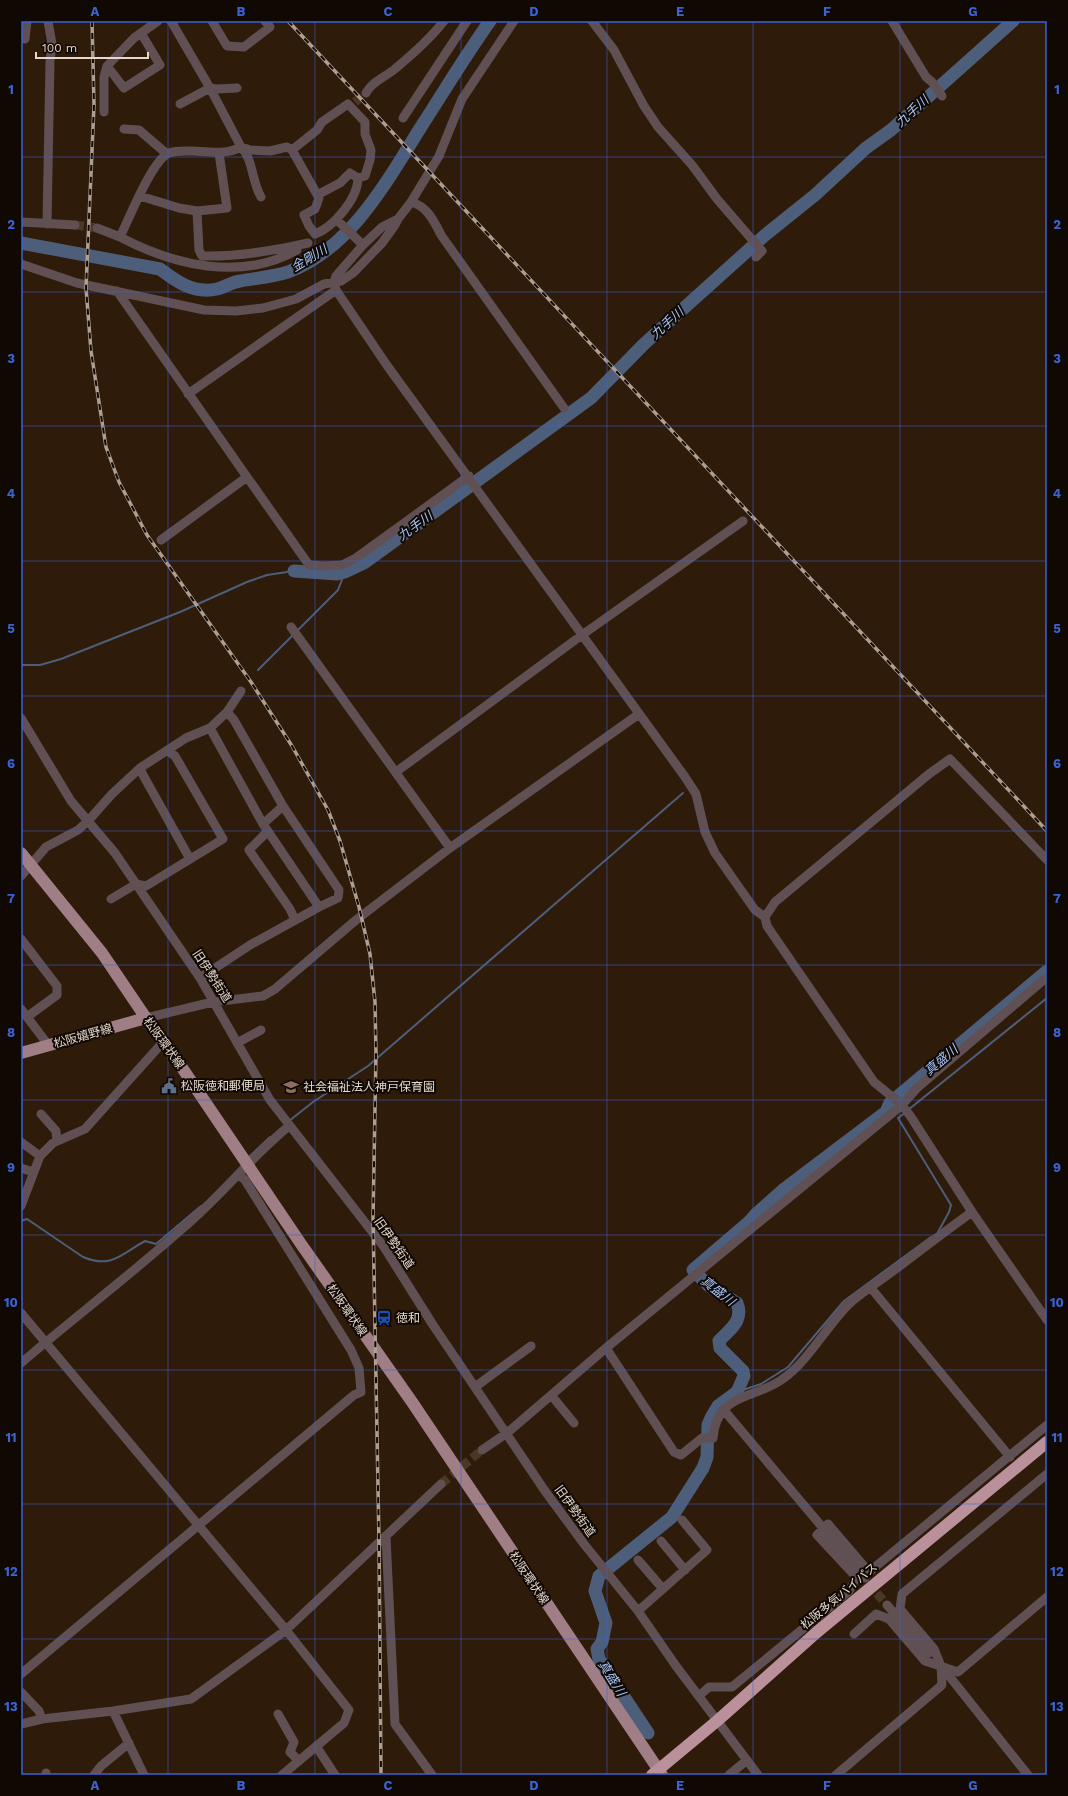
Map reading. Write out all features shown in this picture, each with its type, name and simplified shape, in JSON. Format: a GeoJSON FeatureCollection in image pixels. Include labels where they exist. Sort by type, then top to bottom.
{"type":"FeatureCollection","features":[{"type":"Feature","properties":{"kind":"highway","name":"松阪多気バイパス"},"geometry":{"type":"LineString","coordinates":[[658,1773],[817,1632],[1047,1442]]}},
{"type":"Feature","properties":{"kind":"main road","name":"松阪環状線"},"geometry":{"type":"LineString","coordinates":[[21,853],[102,953],[146,1018],[164,1041],[247,1165],[412,1402],[658,1773]]}},
{"type":"Feature","properties":{"kind":"main road","name":"松阪嬉野線"},"geometry":{"type":"LineString","coordinates":[[21,1054],[146,1018]]}},
{"type":"Feature","properties":{"kind":"street"},"geometry":{"type":"LineString","coordinates":[[25,39],[27,21]]}},
{"type":"Feature","properties":{"kind":"street"},"geometry":{"type":"LineString","coordinates":[[104,112],[104,77],[107,66],[141,33],[158,21]]}},
{"type":"Feature","properties":{"kind":"street"},"geometry":{"type":"LineString","coordinates":[[171,21],[210,88],[241,148],[246,153],[255,188],[261,197]]}},
{"type":"Feature","properties":{"kind":"street"},"geometry":{"type":"LineString","coordinates":[[212,21],[227,46],[244,47],[270,27],[265,21]]}},
{"type":"Feature","properties":{"kind":"street"},"geometry":{"type":"LineString","coordinates":[[366,93],[369,86],[394,70],[432,38],[444,21]]}},
{"type":"Feature","properties":{"kind":"street"},"geometry":{"type":"LineString","coordinates":[[403,118],[467,21]]}},
{"type":"Feature","properties":{"kind":"street"},"geometry":{"type":"LineString","coordinates":[[188,394],[353,273],[382,243],[411,202],[439,156],[462,99],[514,21]]}},
{"type":"Feature","properties":{"kind":"street"},"geometry":{"type":"LineString","coordinates":[[592,21],[614,50],[644,106],[658,127],[682,153],[717,199],[762,251],[756,257]]}},
{"type":"Feature","properties":{"kind":"street"},"geometry":{"type":"LineString","coordinates":[[892,21],[926,78],[932,82],[942,96]]}},
{"type":"Feature","properties":{"kind":"street"},"geometry":{"type":"LineString","coordinates":[[47,224],[50,61],[52,44],[50,22]]}},
{"type":"Feature","properties":{"kind":"street"},"geometry":{"type":"LineString","coordinates":[[107,66],[124,88],[160,65],[141,33]]}},
{"type":"Feature","properties":{"kind":"street"},"geometry":{"type":"LineString","coordinates":[[180,104],[210,88],[217,90],[237,88]]}},
{"type":"Feature","properties":{"kind":"street"},"geometry":{"type":"LineString","coordinates":[[292,150],[317,130],[322,122],[352,103],[365,122],[365,134],[371,150],[370,160],[365,176],[358,178],[350,173],[340,183],[318,194]]}},
{"type":"Feature","properties":{"kind":"street"},"geometry":{"type":"LineString","coordinates":[[124,129],[139,130],[167,154]]}},
{"type":"Feature","properties":{"kind":"street"},"geometry":{"type":"LineString","coordinates":[[120,237],[140,196],[145,182],[167,154],[180,151],[220,153],[235,151],[241,148],[270,151],[288,147],[292,150],[307,178],[318,194],[319,198],[315,209],[304,216],[315,234]]}},
{"type":"Feature","properties":{"kind":"street"},"geometry":{"type":"LineString","coordinates":[[140,196],[179,208],[197,211],[227,208],[220,153]]}},
{"type":"Feature","properties":{"kind":"street"},"geometry":{"type":"LineString","coordinates":[[98,228],[143,249],[180,261],[216,268],[246,267],[267,262],[294,252],[308,243],[315,234],[325,230],[336,220],[348,204],[358,184],[358,178]]}},
{"type":"Feature","properties":{"kind":"street"},"geometry":{"type":"LineString","coordinates":[[411,202],[419,204],[430,214],[441,235],[564,408]]}},
{"type":"Feature","properties":{"kind":"street"},"geometry":{"type":"LineString","coordinates":[[197,211],[199,250],[202,256],[237,256],[271,251],[308,243]]}},
{"type":"Feature","properties":{"kind":"street"},"geometry":{"type":"LineString","coordinates":[[398,219],[382,227],[361,242],[336,276],[335,286],[386,364],[469,476],[696,794],[705,832],[715,853],[755,910],[765,917],[767,926],[874,1082],[903,1106],[910,1115],[972,1212],[1047,1320]]}},
{"type":"Feature","properties":{"kind":"street"},"geometry":{"type":"LineString","coordinates":[[336,220],[361,242]]}},
{"type":"Feature","properties":{"kind":"street"},"geometry":{"type":"LineString","coordinates":[[21,222],[75,225]]}},
{"type":"Feature","properties":{"kind":"street"},"geometry":{"type":"LineString","coordinates":[[21,264],[77,283],[204,310],[236,311],[263,308],[290,301],[324,284],[335,286]]}},
{"type":"Feature","properties":{"kind":"street"},"geometry":{"type":"LineString","coordinates":[[117,291],[309,565],[342,565],[356,558],[469,476]]}},
{"type":"Feature","properties":{"kind":"street"},"geometry":{"type":"LineString","coordinates":[[161,540],[247,477]]}},
{"type":"Feature","properties":{"kind":"street"},"geometry":{"type":"LineString","coordinates":[[396,772],[582,635],[742,521]]}},
{"type":"Feature","properties":{"kind":"street"},"geometry":{"type":"LineString","coordinates":[[291,627],[450,848]]}},
{"type":"Feature","properties":{"kind":"street"},"geometry":{"type":"LineString","coordinates":[[21,876],[46,847],[78,830],[88,822],[112,794],[140,768],[186,738],[210,728],[227,712],[241,691]]}},
{"type":"Feature","properties":{"kind":"street"},"geometry":{"type":"LineString","coordinates":[[200,978],[250,945],[338,898],[339,890],[283,806],[234,720],[227,712]]}},
{"type":"Feature","properties":{"kind":"street"},"geometry":{"type":"LineString","coordinates":[[146,1018],[213,1002],[263,996],[275,989],[356,920],[450,848],[639,714]]}},
{"type":"Feature","properties":{"kind":"street","name":"旧伊勢街道"},"geometry":{"type":"LineString","coordinates":[[21,718],[71,800],[115,854],[200,978],[213,1002],[221,1011],[237,1043],[270,1100],[384,1246],[433,1325],[545,1491],[638,1611],[717,1721],[758,1775]]}},
{"type":"Feature","properties":{"kind":"street"},"geometry":{"type":"LineString","coordinates":[[210,728],[266,828],[319,908]]}},
{"type":"Feature","properties":{"kind":"street"},"geometry":{"type":"LineString","coordinates":[[111,899],[136,884],[146,886],[223,839],[175,756],[168,750]]}},
{"type":"Feature","properties":{"kind":"street"},"geometry":{"type":"LineString","coordinates":[[765,917],[775,902],[950,758],[1047,860]]}},
{"type":"Feature","properties":{"kind":"street"},"geometry":{"type":"LineString","coordinates":[[140,768],[143,776],[190,859]]}},
{"type":"Feature","properties":{"kind":"street"},"geometry":{"type":"LineString","coordinates":[[283,806],[249,850],[290,909],[295,920]]}},
{"type":"Feature","properties":{"kind":"street"},"geometry":{"type":"LineString","coordinates":[[21,939],[57,986],[57,995],[27,1017]]}},
{"type":"Feature","properties":{"kind":"street"},"geometry":{"type":"LineString","coordinates":[[482,1450],[507,1433],[690,1278],[903,1106],[917,1088],[1047,977]]}},
{"type":"Feature","properties":{"kind":"street"},"geometry":{"type":"LineString","coordinates":[[21,1009],[48,1046]]}},
{"type":"Feature","properties":{"kind":"street"},"geometry":{"type":"LineString","coordinates":[[237,1043],[261,1030]]}},
{"type":"Feature","properties":{"kind":"street"},"geometry":{"type":"LineString","coordinates":[[21,1206],[40,1156],[53,1143],[85,1129],[164,1041]]}},
{"type":"Feature","properties":{"kind":"street"},"geometry":{"type":"LineString","coordinates":[[42,1114],[56,1131],[57,1141]]}},
{"type":"Feature","properties":{"kind":"street"},"geometry":{"type":"LineString","coordinates":[[21,1363],[183,1229],[200,1208],[239,1175],[267,1144],[289,1126]]}},
{"type":"Feature","properties":{"kind":"street"},"geometry":{"type":"LineString","coordinates":[[21,1142],[40,1156]]}},
{"type":"Feature","properties":{"kind":"street"},"geometry":{"type":"LineString","coordinates":[[21,1168],[33,1172]]}},
{"type":"Feature","properties":{"kind":"street"},"geometry":{"type":"LineString","coordinates":[[21,1674],[354,1395],[361,1392],[359,1368],[351,1350],[245,1180],[239,1175]]}},
{"type":"Feature","properties":{"kind":"street"},"geometry":{"type":"LineString","coordinates":[[606,1348],[674,1452],[681,1455],[702,1438],[713,1438],[714,1427],[723,1409],[734,1400],[784,1378],[795,1369],[848,1305],[972,1212]]}},
{"type":"Feature","properties":{"kind":"street"},"geometry":{"type":"LineString","coordinates":[[871,1288],[1010,1457]]}},
{"type":"Feature","properties":{"kind":"street"},"geometry":{"type":"LineString","coordinates":[[21,1314],[286,1630],[349,1710],[344,1723],[282,1775]]}},
{"type":"Feature","properties":{"kind":"street"},"geometry":{"type":"LineString","coordinates":[[475,1387],[531,1346]]}},
{"type":"Feature","properties":{"kind":"street"},"geometry":{"type":"LineString","coordinates":[[551,1395],[574,1423]]}},
{"type":"Feature","properties":{"kind":"street"},"geometry":{"type":"LineString","coordinates":[[723,1409],[865,1578]]}},
{"type":"Feature","properties":{"kind":"street"},"geometry":{"type":"LineString","coordinates":[[699,1696],[709,1687],[732,1687],[849,1591],[854,1582],[858,1579],[817,1535],[822,1528],[828,1524],[868,1572],[1010,1457],[1047,1425]]}},
{"type":"Feature","properties":{"kind":"street"},"geometry":{"type":"LineString","coordinates":[[836,1775],[942,1685],[941,1666],[934,1649],[900,1609],[902,1594],[1047,1474]]}},
{"type":"Feature","properties":{"kind":"street"},"geometry":{"type":"LineString","coordinates":[[21,1724],[42,1719],[113,1711],[191,1699],[286,1630],[441,1484]]}},
{"type":"Feature","properties":{"kind":"street"},"geometry":{"type":"LineString","coordinates":[[638,1611],[707,1550],[682,1520]]}},
{"type":"Feature","properties":{"kind":"street"},"geometry":{"type":"LineString","coordinates":[[386,1537],[394,1724],[432,1775]]}},
{"type":"Feature","properties":{"kind":"street"},"geometry":{"type":"LineString","coordinates":[[661,1541],[685,1570]]}},
{"type":"Feature","properties":{"kind":"street"},"geometry":{"type":"LineString","coordinates":[[638,1560],[663,1589]]}},
{"type":"Feature","properties":{"kind":"street"},"geometry":{"type":"LineString","coordinates":[[854,1634],[876,1614],[889,1619],[925,1661],[958,1672],[1047,1597]]}},
{"type":"Feature","properties":{"kind":"street"},"geometry":{"type":"LineString","coordinates":[[887,1605],[941,1666],[1028,1775]]}},
{"type":"Feature","properties":{"kind":"street"},"geometry":{"type":"LineString","coordinates":[[21,1692],[38,1711],[42,1719]]}},
{"type":"Feature","properties":{"kind":"street"},"geometry":{"type":"LineString","coordinates":[[113,1711],[144,1775]]}},
{"type":"Feature","properties":{"kind":"street"},"geometry":{"type":"LineString","coordinates":[[278,1714],[294,1742],[290,1752],[299,1761]]}},
{"type":"Feature","properties":{"kind":"street"},"geometry":{"type":"LineString","coordinates":[[94,1775],[101,1766],[129,1743]]}},
{"type":"Feature","properties":{"kind":"street"},"geometry":{"type":"LineString","coordinates":[[316,1746],[335,1775]]}},
{"type":"Feature","properties":{"kind":"street"},"geometry":{"type":"LineString","coordinates":[[730,1775],[747,1760]]}},
{"type":"Feature","properties":{"kind":"waterway","name":"金剛川"},"geometry":{"type":"LineString","coordinates":[[21,243],[160,269],[186,286],[201,290],[217,289],[237,282],[288,272],[310,261],[330,248],[348,231],[364,212],[393,171],[490,21]]}},
{"type":"Feature","properties":{"kind":"waterway","name":"九手川"},"geometry":{"type":"LineString","coordinates":[[294,571],[337,574],[364,563],[591,398],[644,344],[764,236],[815,195],[866,148],[891,130],[1013,21]]}},
{"type":"Feature","properties":{"kind":"waterway"},"geometry":{"type":"LineString","coordinates":[[21,665],[40,665],[61,659],[180,612],[247,582],[267,575],[294,571]]}},
{"type":"Feature","properties":{"kind":"waterway"},"geometry":{"type":"LineString","coordinates":[[297,631],[338,590],[345,572]]}},
{"type":"Feature","properties":{"kind":"waterway"},"geometry":{"type":"LineString","coordinates":[[258,670],[293,635]]}},
{"type":"Feature","properties":{"kind":"waterway"},"geometry":{"type":"LineString","coordinates":[[289,1121],[313,1102],[368,1066],[683,793]]}},
{"type":"Feature","properties":{"kind":"waterway","name":"真盛川"},"geometry":{"type":"LineString","coordinates":[[648,1733],[599,1659],[597,1649],[602,1642],[606,1623],[595,1591],[599,1576],[672,1517],[703,1468],[707,1457],[708,1425],[712,1416],[718,1406],[737,1392],[744,1376],[743,1371],[720,1348],[719,1341],[737,1320],[739,1315],[737,1303],[709,1286],[693,1270],[749,1222],[783,1190],[886,1112],[890,1103],[1047,971]]}},
{"type":"Feature","properties":{"kind":"waterway"},"geometry":{"type":"LineString","coordinates":[[908,1110],[1047,998]]}},
{"type":"Feature","properties":{"kind":"waterway"},"geometry":{"type":"LineString","coordinates":[[905,1113],[898,1118],[951,1205],[949,1212],[938,1232]]}},
{"type":"Feature","properties":{"kind":"waterway"},"geometry":{"type":"LineString","coordinates":[[250,1156],[270,1137]]}},
{"type":"Feature","properties":{"kind":"waterway"},"geometry":{"type":"LineString","coordinates":[[21,1221],[27,1219],[83,1257],[93,1260],[109,1261],[145,1241],[156,1244],[201,1206]]}},
{"type":"Feature","properties":{"kind":"waterway"},"geometry":{"type":"LineString","coordinates":[[737,1392],[761,1384],[788,1367],[844,1301],[931,1237]]}},
{"type":"Feature","properties":{"kind":"tunnel"},"geometry":{"type":"LineString","coordinates":[[355,102],[366,93]]}},
{"type":"Feature","properties":{"kind":"tunnel"},"geometry":{"type":"LineString","coordinates":[[75,225],[97,228]]}},
{"type":"Feature","properties":{"kind":"tunnel"},"geometry":{"type":"LineString","coordinates":[[441,1484],[482,1450]]}},
{"type":"Feature","properties":{"kind":"tunnel"},"geometry":{"type":"LineString","coordinates":[[868,1583],[887,1605]]}},
{"type":"Feature","properties":{"kind":"railway"},"geometry":{"type":"LineString","coordinates":[[92,21],[94,105],[86,288],[91,351],[106,447],[119,482],[147,535],[251,682],[292,746],[328,810],[340,841],[359,907],[370,954],[375,1002],[376,1054],[373,1218],[379,1542],[381,1775]]}},
{"type":"Feature","properties":{"kind":"railway"},"geometry":{"type":"LineString","coordinates":[[288,21],[1047,831]]}},
{"type":"Feature","properties":{"kind":"place","name":"松阪徳和郵便局"},"geometry":{"type":"Point","coordinates":[169,1086]}},
{"type":"Feature","properties":{"kind":"place","name":"社会福祉法人神戸保育園"},"geometry":{"type":"Point","coordinates":[291,1087]}},
{"type":"Feature","properties":{"kind":"place","name":"徳和"},"geometry":{"type":"Point","coordinates":[384,1318]}}]}
